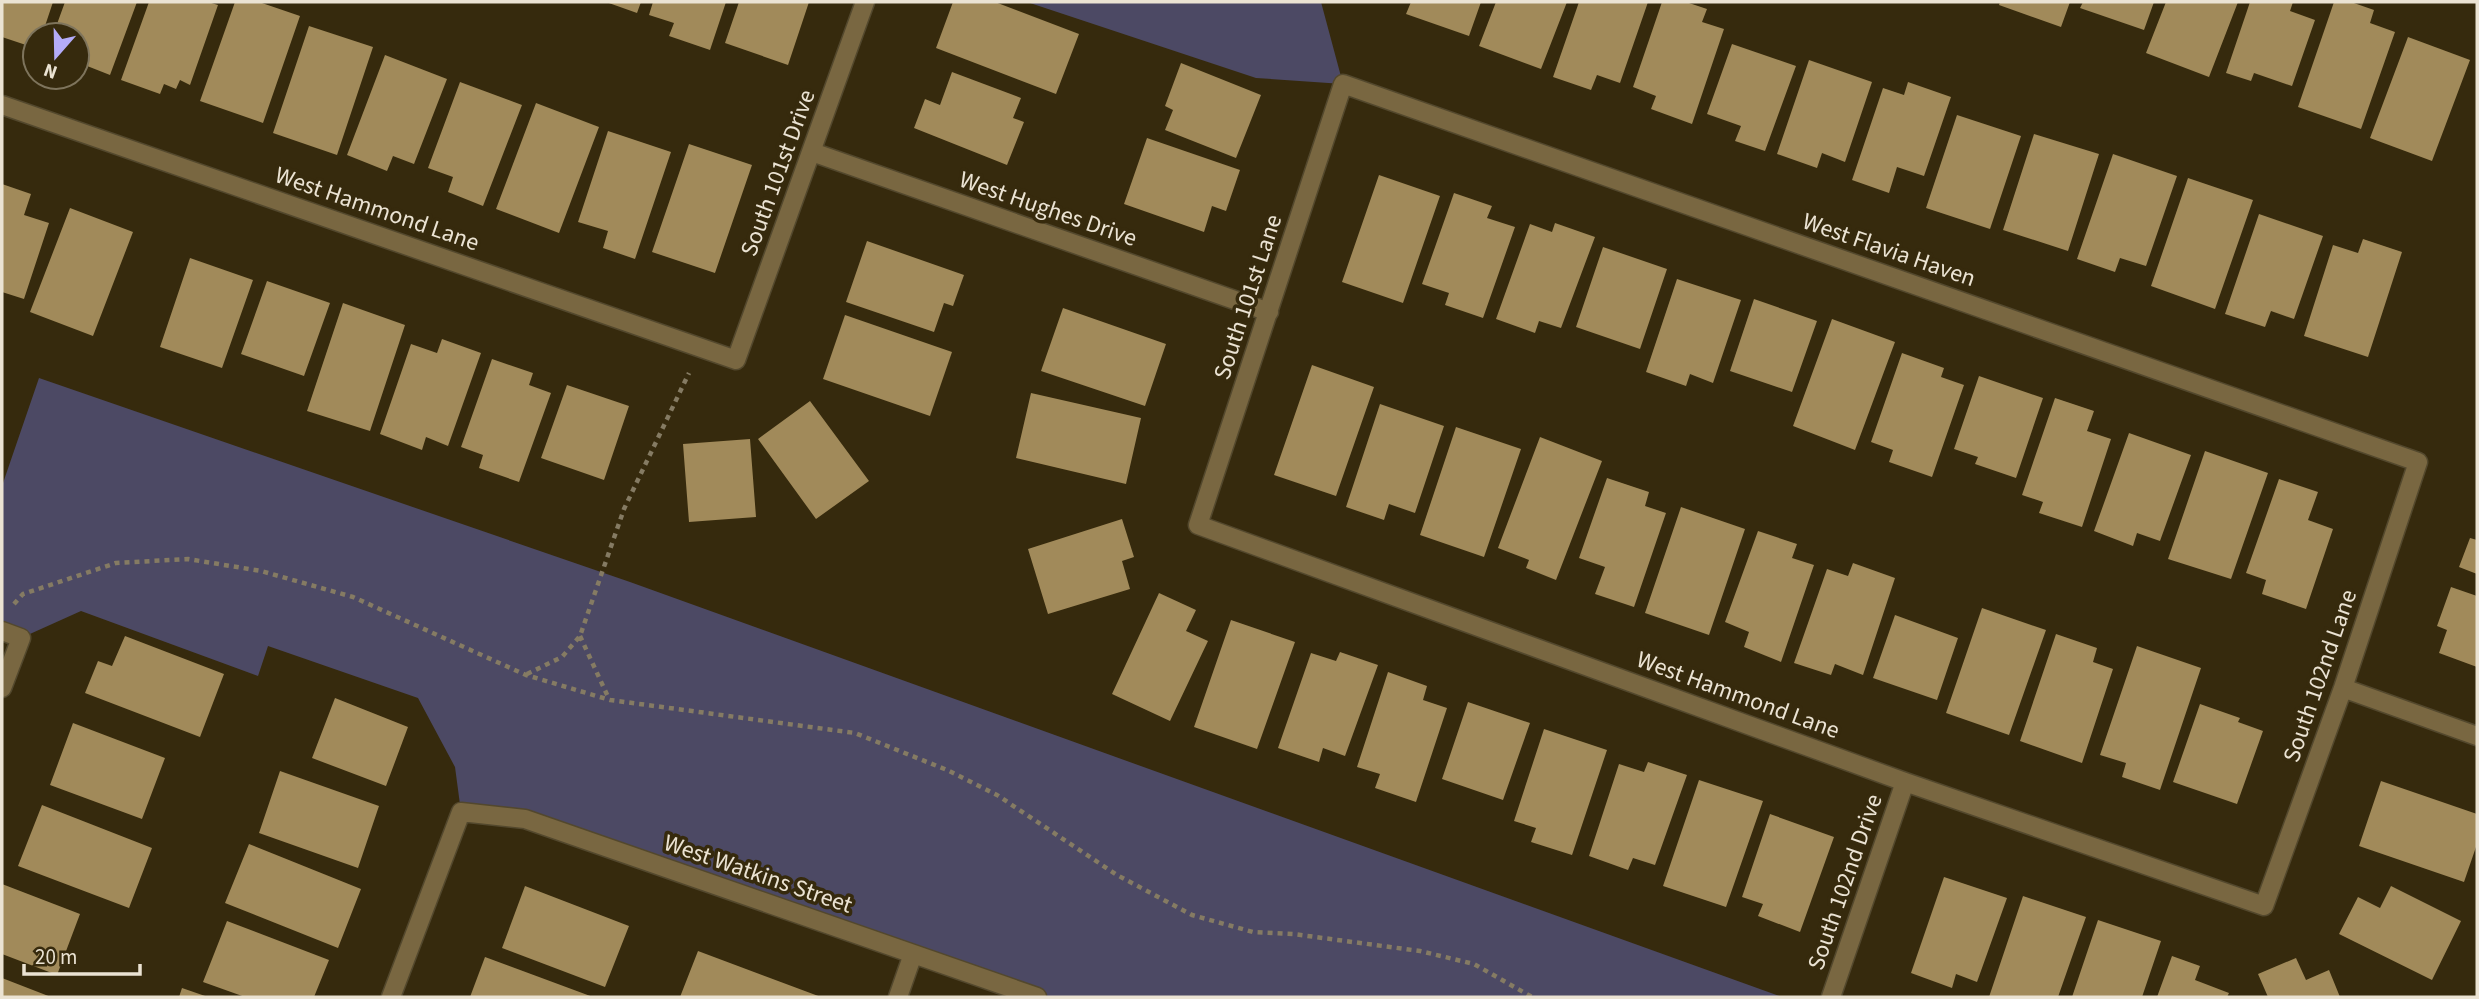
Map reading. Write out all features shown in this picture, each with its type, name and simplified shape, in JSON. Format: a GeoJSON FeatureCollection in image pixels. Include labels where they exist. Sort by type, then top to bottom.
{"type":"FeatureCollection","features":[{"type":"Feature","properties":{"kind":"street","name":"South 101st Drive"},"geometry":{"type":"LineString","coordinates":[[736,360],[865,2]]}},
{"type":"Feature","properties":{"kind":"street","name":"South 101st Lane"},"geometry":{"type":"LineString","coordinates":[[1198,525],[1343,83]]}},
{"type":"Feature","properties":{"kind":"street","name":"West Flavia Haven"},"geometry":{"type":"LineString","coordinates":[[1343,83],[2418,462]]}},
{"type":"Feature","properties":{"kind":"street","name":"West Hammond Lane"},"geometry":{"type":"LineString","coordinates":[[2,104],[736,360]]}},
{"type":"Feature","properties":{"kind":"street","name":"West Hughes Drive"},"geometry":{"type":"LineString","coordinates":[[811,152],[1269,312]]}},
{"type":"Feature","properties":{"kind":"street","name":"South 102nd Lane"},"geometry":{"type":"LineString","coordinates":[[2264,906],[2343,688],[2418,462]]}},
{"type":"Feature","properties":{"kind":"street","name":"West Hammond Lane"},"geometry":{"type":"LineString","coordinates":[[1198,525],[1905,782],[2264,906]]}},
{"type":"Feature","properties":{"kind":"street"},"geometry":{"type":"LineString","coordinates":[[2,631],[21,638],[2,688]]}},
{"type":"Feature","properties":{"kind":"street"},"geometry":{"type":"LineString","coordinates":[[2343,688],[2477,736]]}},
{"type":"Feature","properties":{"kind":"street","name":"South 102nd Drive"},"geometry":{"type":"LineString","coordinates":[[1831,997],[1905,782]]}},
{"type":"Feature","properties":{"kind":"street","name":"West Watkins Street"},"geometry":{"type":"LineString","coordinates":[[391,997],[461,813],[524,819],[1037,997]]}},
{"type":"Feature","properties":{"kind":"street"},"geometry":{"type":"LineString","coordinates":[[898,997],[913,954]]}},
{"type":"Feature","properties":{"kind":"path"},"geometry":{"type":"LineString","coordinates":[[526,675],[562,657],[580,636],[624,509],[703,348]]}},
{"type":"Feature","properties":{"kind":"path"},"geometry":{"type":"LineString","coordinates":[[9,610],[23,594],[116,563],[188,559],[261,570],[353,597],[526,675],[610,700],[855,733],[947,770],[997,795],[1117,875],[1192,915],[1253,932],[1382,946],[1474,964],[1532,997]]}},
{"type":"Feature","properties":{"kind":"path"},"geometry":{"type":"LineString","coordinates":[[580,636],[610,700]]}},
{"type":"Feature","properties":{"kind":"shaded area"},"geometry":{"type":"Polygon","coordinates":[[[1027,2],[1321,2],[1343,84],[1256,78],[1027,2]]]}},
{"type":"Feature","properties":{"kind":"shaded area"},"geometry":{"type":"Polygon","coordinates":[[[39,378],[630,582],[1782,997],[1037,997],[525,819],[461,812],[455,767],[418,698],[268,646],[258,676],[81,611],[21,638],[2,631],[2,486],[39,378]]]}},
{"type":"Feature","properties":{"kind":"building"},"geometry":{"type":"Polygon","coordinates":[[[2,2],[53,2],[47,21],[21,21],[21,43],[2,37],[2,2]]]}},
{"type":"Feature","properties":{"kind":"building"},"geometry":{"type":"Polygon","coordinates":[[[65,2],[137,2],[110,75],[91,68],[91,21],[58,21],[65,2]]]}},
{"type":"Feature","properties":{"kind":"building"},"geometry":{"type":"Polygon","coordinates":[[[149,2],[208,2],[218,5],[190,85],[180,80],[176,89],[164,84],[160,94],[121,80],[149,2]]]}},
{"type":"Feature","properties":{"kind":"building"},"geometry":{"type":"Polygon","coordinates":[[[235,2],[259,2],[300,16],[263,123],[200,101],[235,2]]]}},
{"type":"Feature","properties":{"kind":"building"},"geometry":{"type":"Polygon","coordinates":[[[606,2],[641,2],[637,13],[606,2]]]}},
{"type":"Feature","properties":{"kind":"building"},"geometry":{"type":"Polygon","coordinates":[[[653,2],[726,2],[710,50],[669,36],[674,23],[649,15],[653,2]]]}},
{"type":"Feature","properties":{"kind":"building"},"geometry":{"type":"Polygon","coordinates":[[[739,2],[809,2],[788,65],[725,43],[739,2]]]}},
{"type":"Feature","properties":{"kind":"building"},"geometry":{"type":"Polygon","coordinates":[[[953,2],[995,2],[1079,34],[1056,94],[936,48],[953,2]]]}},
{"type":"Feature","properties":{"kind":"building"},"geometry":{"type":"Polygon","coordinates":[[[1411,2],[1481,2],[1469,36],[1406,14],[1411,2]]]}},
{"type":"Feature","properties":{"kind":"building"},"geometry":{"type":"Polygon","coordinates":[[[1496,2],[1567,2],[1541,69],[1479,46],[1496,2]]]}},
{"type":"Feature","properties":{"kind":"building"},"geometry":{"type":"Polygon","coordinates":[[[1579,2],[1648,2],[1620,83],[1597,75],[1591,90],[1553,77],[1579,2]]]}},
{"type":"Feature","properties":{"kind":"building"},"geometry":{"type":"Polygon","coordinates":[[[1662,2],[1686,2],[1707,9],[1702,22],[1724,29],[1692,124],[1651,109],[1656,96],[1633,87],[1662,2]]]}},
{"type":"Feature","properties":{"kind":"building"},"geometry":{"type":"Polygon","coordinates":[[[2000,2],[2070,2],[2061,27],[1999,5],[2000,2]]]}},
{"type":"Feature","properties":{"kind":"building"},"geometry":{"type":"Polygon","coordinates":[[[2083,2],[2154,2],[2144,30],[2080,8],[2083,2]]]}},
{"type":"Feature","properties":{"kind":"building"},"geometry":{"type":"Polygon","coordinates":[[[2166,2],[2238,2],[2209,77],[2146,53],[2166,2]]]}},
{"type":"Feature","properties":{"kind":"building"},"geometry":{"type":"Polygon","coordinates":[[[2250,2],[2293,2],[2290,11],[2315,20],[2292,86],[2254,73],[2251,81],[2226,73],[2250,2]]]}},
{"type":"Feature","properties":{"kind":"building"},"geometry":{"type":"Polygon","coordinates":[[[2334,2],[2351,2],[2374,10],[2370,23],[2395,32],[2361,129],[2298,107],[2334,2]]]}},
{"type":"Feature","properties":{"kind":"building"},"geometry":{"type":"Polygon","coordinates":[[[309,26],[373,47],[337,155],[273,133],[309,26]]]}},
{"type":"Feature","properties":{"kind":"building"},"geometry":{"type":"Polygon","coordinates":[[[2408,37],[2470,60],[2432,161],[2370,138],[2408,37]]]}},
{"type":"Feature","properties":{"kind":"building"},"geometry":{"type":"Polygon","coordinates":[[[1732,44],[1796,66],[1765,151],[1735,141],[1741,126],[1707,114],[1732,44]]]}},
{"type":"Feature","properties":{"kind":"building"},"geometry":{"type":"Polygon","coordinates":[[[385,55],[447,79],[414,164],[393,156],[387,171],[347,155],[385,55]]]}},
{"type":"Feature","properties":{"kind":"building"},"geometry":{"type":"Polygon","coordinates":[[[1809,60],[1872,82],[1845,162],[1822,153],[1817,168],[1777,154],[1809,60]]]}},
{"type":"Feature","properties":{"kind":"building"},"geometry":{"type":"Polygon","coordinates":[[[1181,63],[1261,95],[1236,158],[1165,130],[1173,110],[1165,106],[1181,63]]]}},
{"type":"Feature","properties":{"kind":"building"},"geometry":{"type":"Polygon","coordinates":[[[952,72],[1021,98],[1013,118],[1024,122],[1007,165],[914,128],[925,99],[940,105],[952,72]]]}},
{"type":"Feature","properties":{"kind":"building"},"geometry":{"type":"Polygon","coordinates":[[[460,82],[522,105],[483,206],[448,192],[453,177],[428,168],[460,82]]]}},
{"type":"Feature","properties":{"kind":"building"},"geometry":{"type":"Polygon","coordinates":[[[1908,82],[1951,97],[1924,176],[1897,167],[1889,193],[1852,180],[1883,88],[1904,95],[1908,82]]]}},
{"type":"Feature","properties":{"kind":"building"},"geometry":{"type":"Polygon","coordinates":[[[536,103],[599,127],[559,233],[496,209],[536,103]]]}},
{"type":"Feature","properties":{"kind":"building"},"geometry":{"type":"Polygon","coordinates":[[[1957,115],[2021,136],[1990,229],[1926,208],[1957,115]]]}},
{"type":"Feature","properties":{"kind":"building"},"geometry":{"type":"Polygon","coordinates":[[[608,131],[671,152],[635,259],[603,248],[608,231],[578,222],[608,131]]]}},
{"type":"Feature","properties":{"kind":"building"},"geometry":{"type":"Polygon","coordinates":[[[2034,134],[2099,154],[2068,251],[2003,230],[2034,134]]]}},
{"type":"Feature","properties":{"kind":"building"},"geometry":{"type":"Polygon","coordinates":[[[1147,138],[1240,170],[1226,211],[1212,206],[1204,232],[1124,204],[1147,138]]]}},
{"type":"Feature","properties":{"kind":"building"},"geometry":{"type":"Polygon","coordinates":[[[689,144],[752,165],[715,273],[652,252],[689,144]]]}},
{"type":"Feature","properties":{"kind":"building"},"geometry":{"type":"Polygon","coordinates":[[[2113,154],[2177,176],[2146,266],[2120,258],[2115,272],[2077,259],[2113,154]]]}},
{"type":"Feature","properties":{"kind":"building"},"geometry":{"type":"Polygon","coordinates":[[[1379,175],[1440,196],[1403,303],[1342,282],[1379,175]]]}},
{"type":"Feature","properties":{"kind":"building"},"geometry":{"type":"Polygon","coordinates":[[[2188,178],[2253,200],[2215,309],[2151,286],[2188,178]]]}},
{"type":"Feature","properties":{"kind":"building"},"geometry":{"type":"Polygon","coordinates":[[[2,184],[31,194],[24,215],[49,223],[24,299],[2,292],[2,184]]]}},
{"type":"Feature","properties":{"kind":"building"},"geometry":{"type":"Polygon","coordinates":[[[1454,193],[1492,206],[1487,218],[1515,227],[1483,318],[1445,305],[1449,293],[1422,284],[1454,193]]]}},
{"type":"Feature","properties":{"kind":"building"},"geometry":{"type":"Polygon","coordinates":[[[70,208],[133,232],[93,336],[30,312],[70,208]]]}},
{"type":"Feature","properties":{"kind":"building"},"geometry":{"type":"Polygon","coordinates":[[[2259,214],[2323,236],[2294,319],[2271,311],[2265,327],[2225,314],[2259,214]]]}},
{"type":"Feature","properties":{"kind":"building"},"geometry":{"type":"Polygon","coordinates":[[[1555,223],[1595,237],[1561,328],[1539,321],[1535,333],[1496,319],[1530,224],[1552,232],[1555,223]]]}},
{"type":"Feature","properties":{"kind":"building"},"geometry":{"type":"Polygon","coordinates":[[[2363,239],[2402,252],[2368,357],[2304,336],[2333,245],[2358,253],[2363,239]]]}},
{"type":"Feature","properties":{"kind":"building"},"geometry":{"type":"Polygon","coordinates":[[[867,241],[964,275],[953,306],[944,303],[934,332],[846,302],[867,241]]]}},
{"type":"Feature","properties":{"kind":"building"},"geometry":{"type":"Polygon","coordinates":[[[1603,247],[1667,269],[1640,349],[1576,327],[1603,247]]]}},
{"type":"Feature","properties":{"kind":"building"},"geometry":{"type":"Polygon","coordinates":[[[190,258],[253,280],[222,368],[160,347],[190,258]]]}},
{"type":"Feature","properties":{"kind":"building"},"geometry":{"type":"Polygon","coordinates":[[[1677,279],[1741,300],[1713,383],[1690,374],[1686,386],[1646,372],[1677,279]]]}},
{"type":"Feature","properties":{"kind":"building"},"geometry":{"type":"Polygon","coordinates":[[[267,281],[330,303],[304,376],[241,354],[267,281]]]}},
{"type":"Feature","properties":{"kind":"building"},"geometry":{"type":"Polygon","coordinates":[[[1754,299],[1817,321],[1792,392],[1730,371],[1754,299]]]}},
{"type":"Feature","properties":{"kind":"building"},"geometry":{"type":"Polygon","coordinates":[[[343,303],[405,325],[370,431],[307,411],[343,303]]]}},
{"type":"Feature","properties":{"kind":"building"},"geometry":{"type":"Polygon","coordinates":[[[1063,308],[1166,344],[1145,406],[1041,371],[1063,308]]]}},
{"type":"Feature","properties":{"kind":"building"},"geometry":{"type":"Polygon","coordinates":[[[845,315],[952,352],[930,416],[823,379],[845,315]]]}},
{"type":"Feature","properties":{"kind":"building"},"geometry":{"type":"Polygon","coordinates":[[[1832,319],[1895,342],[1855,450],[1793,426],[1832,319]]]}},
{"type":"Feature","properties":{"kind":"building"},"geometry":{"type":"Polygon","coordinates":[[[442,339],[481,353],[448,446],[426,437],[422,450],[380,434],[411,344],[437,353],[442,339]]]}},
{"type":"Feature","properties":{"kind":"building"},"geometry":{"type":"Polygon","coordinates":[[[1902,353],[1944,368],[1941,377],[1964,385],[1932,477],[1889,462],[1893,450],[1871,442],[1902,353]]]}},
{"type":"Feature","properties":{"kind":"building"},"geometry":{"type":"Polygon","coordinates":[[[492,359],[533,373],[529,385],[551,393],[519,482],[479,468],[483,455],[461,447],[492,359]]]}},
{"type":"Feature","properties":{"kind":"building"},"geometry":{"type":"Polygon","coordinates":[[[1312,365],[1374,387],[1336,496],[1274,475],[1312,365]]]}},
{"type":"Feature","properties":{"kind":"building"},"geometry":{"type":"Polygon","coordinates":[[[1979,376],[2043,398],[2016,478],[1975,464],[1978,457],[1954,449],[1979,376]]]}},
{"type":"Feature","properties":{"kind":"building"},"geometry":{"type":"Polygon","coordinates":[[[567,385],[629,406],[604,480],[541,458],[567,385]]]}},
{"type":"Feature","properties":{"kind":"building"},"geometry":{"type":"Polygon","coordinates":[[[1031,393],[1141,418],[1126,484],[1016,458],[1031,393]]]}},
{"type":"Feature","properties":{"kind":"building"},"geometry":{"type":"Polygon","coordinates":[[[2055,398],[2094,411],[2087,431],[2111,439],[2082,527],[2039,513],[2043,502],[2022,495],[2055,398]]]}},
{"type":"Feature","properties":{"kind":"building"},"geometry":{"type":"Polygon","coordinates":[[[810,401],[869,481],[816,519],[758,439],[810,401]]]}},
{"type":"Feature","properties":{"kind":"building"},"geometry":{"type":"Polygon","coordinates":[[[1380,404],[1444,426],[1415,513],[1389,504],[1384,520],[1346,507],[1380,404]]]}},
{"type":"Feature","properties":{"kind":"building"},"geometry":{"type":"Polygon","coordinates":[[[1456,427],[1521,449],[1484,557],[1420,535],[1456,427]]]}},
{"type":"Feature","properties":{"kind":"building"},"geometry":{"type":"Polygon","coordinates":[[[2129,433],[2191,455],[2160,541],[2137,533],[2133,546],[2094,531],[2129,433]]]}},
{"type":"Feature","properties":{"kind":"building"},"geometry":{"type":"Polygon","coordinates":[[[1540,437],[1602,461],[1556,580],[1526,568],[1529,560],[1498,548],[1540,437]]]}},
{"type":"Feature","properties":{"kind":"building"},"geometry":{"type":"Polygon","coordinates":[[[750,439],[756,517],[689,522],[683,444],[750,439]]]}},
{"type":"Feature","properties":{"kind":"building"},"geometry":{"type":"Polygon","coordinates":[[[2205,451],[2268,473],[2231,579],[2168,559],[2205,451]]]}},
{"type":"Feature","properties":{"kind":"building"},"geometry":{"type":"Polygon","coordinates":[[[1607,478],[1649,492],[1645,506],[1666,513],[1634,607],[1595,594],[1605,567],[1579,558],[1607,478]]]}},
{"type":"Feature","properties":{"kind":"building"},"geometry":{"type":"Polygon","coordinates":[[[2279,479],[2318,492],[2308,520],[2333,529],[2306,609],[2262,594],[2266,580],[2246,573],[2279,479]]]}},
{"type":"Feature","properties":{"kind":"building"},"geometry":{"type":"Polygon","coordinates":[[[1681,507],[1745,529],[1709,635],[1645,613],[1681,507]]]}},
{"type":"Feature","properties":{"kind":"building"},"geometry":{"type":"Polygon","coordinates":[[[1122,519],[1134,557],[1122,561],[1130,589],[1048,614],[1028,549],[1122,519]]]}},
{"type":"Feature","properties":{"kind":"building"},"geometry":{"type":"Polygon","coordinates":[[[1758,531],[1797,544],[1792,558],[1814,565],[1781,662],[1744,647],[1749,632],[1725,622],[1758,531]]]}},
{"type":"Feature","properties":{"kind":"building"},"geometry":{"type":"Polygon","coordinates":[[[2470,538],[2477,540],[2477,574],[2459,567],[2470,538]]]}},
{"type":"Feature","properties":{"kind":"building"},"geometry":{"type":"Polygon","coordinates":[[[1853,563],[1895,578],[1863,675],[1835,664],[1831,675],[1794,663],[1827,569],[1848,576],[1853,563]]]}},
{"type":"Feature","properties":{"kind":"building"},"geometry":{"type":"Polygon","coordinates":[[[2451,587],[2477,596],[2477,667],[2439,653],[2447,630],[2437,626],[2451,587]]]}},
{"type":"Feature","properties":{"kind":"building"},"geometry":{"type":"Polygon","coordinates":[[[1159,593],[1196,610],[1186,631],[1208,641],[1170,721],[1112,694],[1159,593]]]}},
{"type":"Feature","properties":{"kind":"building"},"geometry":{"type":"Polygon","coordinates":[[[1982,608],[2046,630],[2009,735],[1946,713],[1982,608]]]}},
{"type":"Feature","properties":{"kind":"building"},"geometry":{"type":"Polygon","coordinates":[[[1895,615],[1958,638],[1937,700],[1873,678],[1895,615]]]}},
{"type":"Feature","properties":{"kind":"building"},"geometry":{"type":"Polygon","coordinates":[[[1231,620],[1295,642],[1257,749],[1194,727],[1231,620]]]}},
{"type":"Feature","properties":{"kind":"building"},"geometry":{"type":"Polygon","coordinates":[[[2056,634],[2097,648],[2093,662],[2113,669],[2082,763],[2020,741],[2056,634]]]}},
{"type":"Feature","properties":{"kind":"building"},"geometry":{"type":"Polygon","coordinates":[[[125,636],[224,674],[200,737],[85,693],[98,661],[112,666],[125,636]]]}},
{"type":"Feature","properties":{"kind":"building"},"geometry":{"type":"Polygon","coordinates":[[[2137,646],[2201,668],[2160,790],[2122,777],[2126,763],[2100,755],[2137,646]]]}},
{"type":"Feature","properties":{"kind":"building"},"geometry":{"type":"Polygon","coordinates":[[[1340,652],[1378,665],[1345,756],[1323,748],[1319,762],[1278,748],[1311,653],[1336,661],[1340,652]]]}},
{"type":"Feature","properties":{"kind":"building"},"geometry":{"type":"Polygon","coordinates":[[[1388,672],[1427,686],[1423,700],[1447,708],[1416,802],[1375,788],[1380,774],[1357,767],[1388,672]]]}},
{"type":"Feature","properties":{"kind":"building"},"geometry":{"type":"Polygon","coordinates":[[[335,698],[408,727],[386,786],[312,758],[335,698]]]}},
{"type":"Feature","properties":{"kind":"building"},"geometry":{"type":"Polygon","coordinates":[[[1468,702],[1530,723],[1503,800],[1442,779],[1468,702]]]}},
{"type":"Feature","properties":{"kind":"building"},"geometry":{"type":"Polygon","coordinates":[[[2200,704],[2240,718],[2238,722],[2263,731],[2237,804],[2173,782],[2200,704]]]}},
{"type":"Feature","properties":{"kind":"building"},"geometry":{"type":"Polygon","coordinates":[[[73,723],[165,758],[142,819],[50,785],[73,723]]]}},
{"type":"Feature","properties":{"kind":"building"},"geometry":{"type":"Polygon","coordinates":[[[1544,729],[1607,750],[1572,855],[1531,842],[1536,828],[1514,821],[1544,729]]]}},
{"type":"Feature","properties":{"kind":"building"},"geometry":{"type":"Polygon","coordinates":[[[1648,762],[1687,775],[1655,865],[1633,858],[1628,870],[1589,856],[1619,764],[1644,772],[1648,762]]]}},
{"type":"Feature","properties":{"kind":"building"},"geometry":{"type":"Polygon","coordinates":[[[280,771],[379,806],[358,868],[259,833],[280,771]]]}},
{"type":"Feature","properties":{"kind":"building"},"geometry":{"type":"Polygon","coordinates":[[[1699,780],[1763,801],[1726,907],[1663,886],[1699,780]]]}},
{"type":"Feature","properties":{"kind":"building"},"geometry":{"type":"Polygon","coordinates":[[[2381,781],[2477,814],[2477,844],[2464,882],[2359,846],[2381,781]]]}},
{"type":"Feature","properties":{"kind":"building"},"geometry":{"type":"Polygon","coordinates":[[[42,805],[152,848],[129,908],[18,866],[42,805]]]}},
{"type":"Feature","properties":{"kind":"building"},"geometry":{"type":"Polygon","coordinates":[[[1770,814],[1834,837],[1800,932],[1758,916],[1763,904],[1742,897],[1770,814]]]}},
{"type":"Feature","properties":{"kind":"building"},"geometry":{"type":"Polygon","coordinates":[[[249,844],[361,889],[338,948],[225,903],[249,844]]]}},
{"type":"Feature","properties":{"kind":"building"},"geometry":{"type":"Polygon","coordinates":[[[1944,877],[2007,898],[1977,982],[1956,974],[1952,988],[1911,973],[1944,877]]]}},
{"type":"Feature","properties":{"kind":"building"},"geometry":{"type":"Polygon","coordinates":[[[2,884],[80,914],[57,975],[2,954],[2,884]]]}},
{"type":"Feature","properties":{"kind":"building"},"geometry":{"type":"Polygon","coordinates":[[[525,886],[629,926],[605,987],[502,948],[525,886]]]}},
{"type":"Feature","properties":{"kind":"building"},"geometry":{"type":"Polygon","coordinates":[[[2391,886],[2461,921],[2432,980],[2339,934],[2358,897],[2380,908],[2391,886]]]}},
{"type":"Feature","properties":{"kind":"building"},"geometry":{"type":"Polygon","coordinates":[[[2023,896],[2086,917],[2058,997],[1989,997],[2023,896]]]}},
{"type":"Feature","properties":{"kind":"building"},"geometry":{"type":"Polygon","coordinates":[[[2098,920],[2161,941],[2142,997],[2072,997],[2098,920]]]}},
{"type":"Feature","properties":{"kind":"building"},"geometry":{"type":"Polygon","coordinates":[[[227,921],[329,960],[314,997],[245,997],[203,982],[227,921]]]}},
{"type":"Feature","properties":{"kind":"building"},"geometry":{"type":"Polygon","coordinates":[[[698,951],[821,997],[680,997],[698,951]]]}},
{"type":"Feature","properties":{"kind":"building"},"geometry":{"type":"Polygon","coordinates":[[[2172,956],[2200,966],[2195,980],[2229,993],[2227,997],[2157,997],[2172,956]]]}},
{"type":"Feature","properties":{"kind":"building"},"geometry":{"type":"Polygon","coordinates":[[[485,957],[593,997],[470,997],[485,957]]]}},
{"type":"Feature","properties":{"kind":"building"},"geometry":{"type":"Polygon","coordinates":[[[2296,958],[2306,980],[2329,970],[2340,997],[2268,997],[2258,974],[2296,958]]]}},
{"type":"Feature","properties":{"kind":"building"},"geometry":{"type":"Polygon","coordinates":[[[2,978],[51,997],[2,997],[2,978]]]}},
{"type":"Feature","properties":{"kind":"building"},"geometry":{"type":"Polygon","coordinates":[[[182,988],[208,997],[179,997],[182,988]]]}}]}
